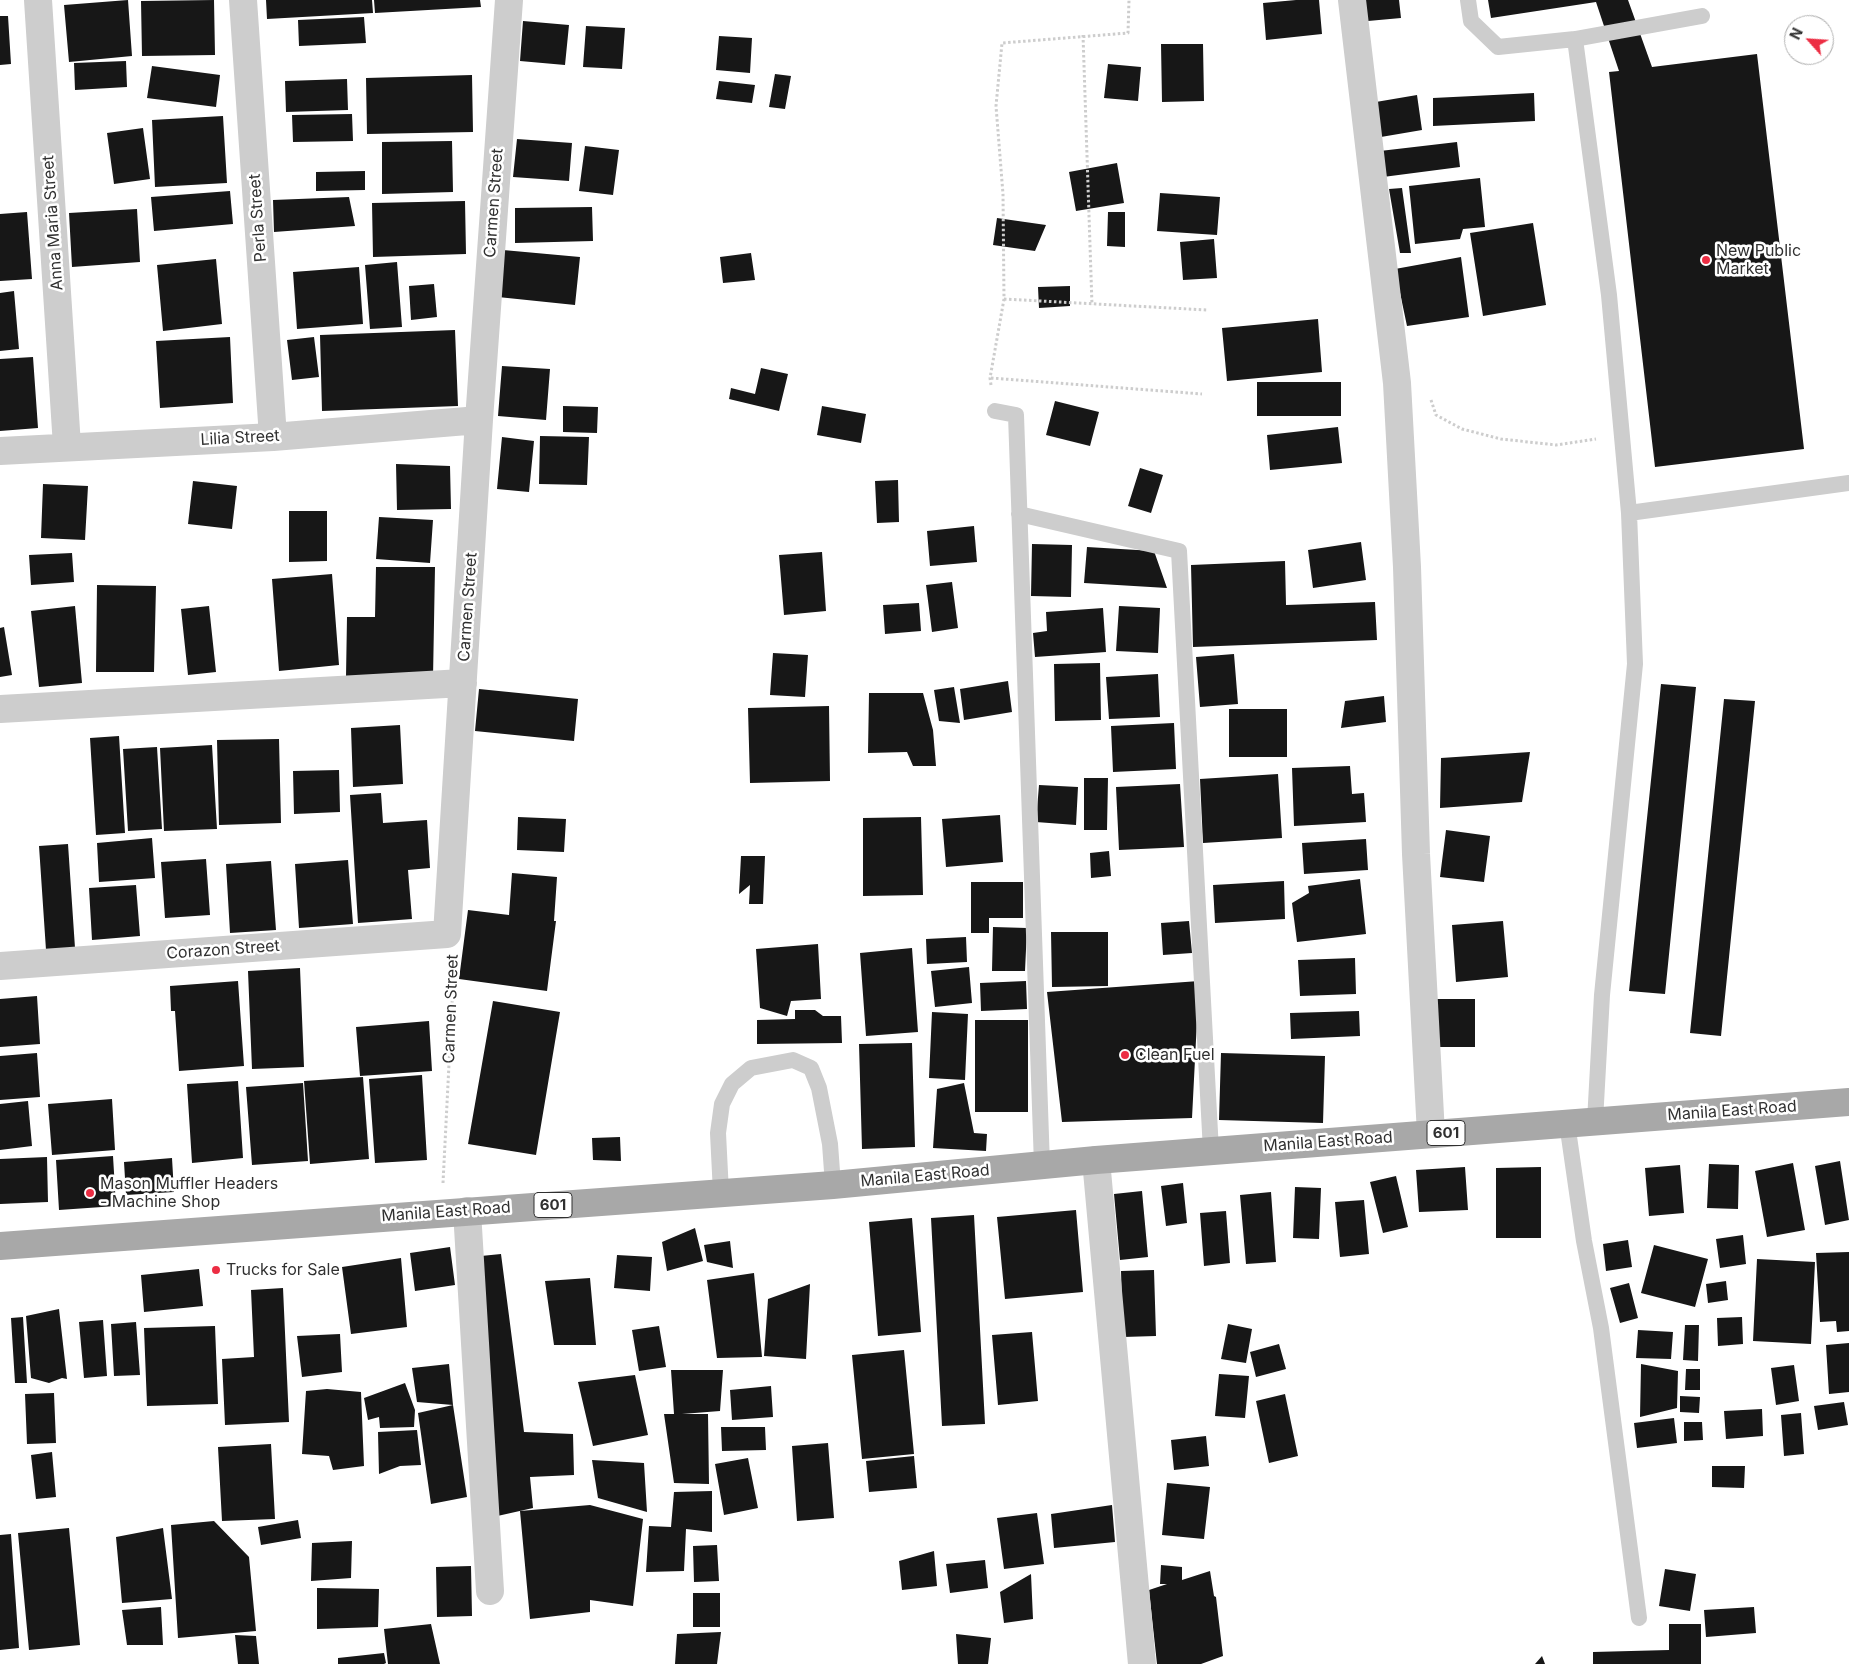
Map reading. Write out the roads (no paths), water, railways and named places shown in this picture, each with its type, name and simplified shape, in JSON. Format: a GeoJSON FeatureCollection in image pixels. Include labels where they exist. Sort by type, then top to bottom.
{"type":"FeatureCollection","features":[{"type":"Feature","properties":{"kind":"main road","name":"Manila East Road"},"geometry":{"type":"LineString","coordinates":[[0,1246],[833,1185],[1096,1160],[1849,1102]]}},
{"type":"Feature","properties":{"kind":"street","name":"Anna Maria Street"},"geometry":{"type":"LineString","coordinates":[[38,0],[67,446]]}},
{"type":"Feature","properties":{"kind":"street","name":"Perla Street"},"geometry":{"type":"LineString","coordinates":[[243,0],[273,437]]}},
{"type":"Feature","properties":{"kind":"street","name":"Carmen Street"},"geometry":{"type":"LineString","coordinates":[[447,934],[479,420],[509,0]]}},
{"type":"Feature","properties":{"kind":"street"},"geometry":{"type":"LineString","coordinates":[[1352,0],[1397,383],[1407,566],[1416,854],[1432,1134]]}},
{"type":"Feature","properties":{"kind":"street","name":"Lilia Street"},"geometry":{"type":"LineString","coordinates":[[0,451],[67,446],[273,437],[479,420]]}},
{"type":"Feature","properties":{"kind":"street"},"geometry":{"type":"LineString","coordinates":[[0,709],[463,683]]}},
{"type":"Feature","properties":{"kind":"street","name":"Corazon Street"},"geometry":{"type":"LineString","coordinates":[[0,966],[447,934]]}},
{"type":"Feature","properties":{"kind":"street"},"geometry":{"type":"LineString","coordinates":[[1096,1160],[1142,1664]]}},
{"type":"Feature","properties":{"kind":"street"},"geometry":{"type":"LineString","coordinates":[[454,1212],[490,1591]]}},
{"type":"Feature","properties":{"kind":"lane"},"geometry":{"type":"LineString","coordinates":[[1468,0],[1471,20],[1498,47],[1575,38],[1702,16]]}},
{"type":"Feature","properties":{"kind":"lane"},"geometry":{"type":"LineString","coordinates":[[1575,38],[1609,295],[1629,513],[1636,664],[1602,995],[1595,1121]]}},
{"type":"Feature","properties":{"kind":"lane"},"geometry":{"type":"LineString","coordinates":[[995,410],[1016,414],[1042,1165]]}},
{"type":"Feature","properties":{"kind":"lane"},"geometry":{"type":"LineString","coordinates":[[1629,513],[1849,483]]}},
{"type":"Feature","properties":{"kind":"lane"},"geometry":{"type":"LineString","coordinates":[[1019,514],[1179,551],[1211,1151]]}},
{"type":"Feature","properties":{"kind":"lane"},"geometry":{"type":"LineString","coordinates":[[721,1193],[718,1134],[722,1104],[732,1084],[751,1068],[793,1060],[811,1068],[820,1088],[830,1144],[833,1185]]}},
{"type":"Feature","properties":{"kind":"lane"},"geometry":{"type":"LineString","coordinates":[[1566,1123],[1584,1241],[1601,1328],[1639,1618]]}},
{"type":"Feature","properties":{"kind":"place","name":"New Public Market"},"geometry":{"type":"Point","coordinates":[1706,260]}},
{"type":"Feature","properties":{"kind":"place","name":"Clean Fuel"},"geometry":{"type":"Point","coordinates":[1125,1055]}},
{"type":"Feature","properties":{"kind":"place","name":"Mason Muffler Headers - Machine Shop"},"geometry":{"type":"Point","coordinates":[90,1193]}},
{"type":"Feature","properties":{"kind":"place","name":"Trucks for Sale"},"geometry":{"type":"Point","coordinates":[216,1270]}}]}
